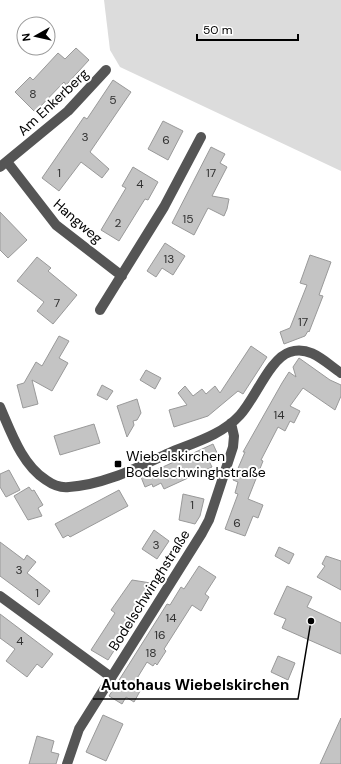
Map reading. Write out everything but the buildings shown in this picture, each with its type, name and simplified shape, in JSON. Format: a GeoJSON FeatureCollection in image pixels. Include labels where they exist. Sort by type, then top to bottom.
{"type":"FeatureCollection","features":[{"type":"Feature","properties":{"kind":"street","name":"Am Enkerberg"},"geometry":{"type":"LineString","coordinates":[[4,165],[68,111],[106,70]]}},
{"type":"Feature","properties":{"kind":"street"},"geometry":{"type":"LineString","coordinates":[[100,310],[164,207],[201,137]]}},
{"type":"Feature","properties":{"kind":"street","name":"Hangweg"},"geometry":{"type":"LineString","coordinates":[[4,165],[56,225],[122,276]]}},
{"type":"Feature","properties":{"kind":"street"},"geometry":{"type":"LineString","coordinates":[[0,407],[20,450],[33,469],[46,480],[64,487],[91,484],[130,470],[215,433],[231,423],[251,402],[274,364],[282,356],[291,351],[309,351],[341,373]]}},
{"type":"Feature","properties":{"kind":"street","name":"Bodelschwinghstraße"},"geometry":{"type":"LineString","coordinates":[[67,764],[79,729],[209,520],[233,447],[234,436],[231,423]]}},
{"type":"Feature","properties":{"kind":"street"},"geometry":{"type":"LineString","coordinates":[[0,596],[111,677]]}},
{"type":"Feature","properties":{"kind":"shaded area"},"geometry":{"type":"Polygon","coordinates":[[[104,0],[341,0],[341,171],[120,67],[110,50],[104,0]]]}},
{"type":"Feature","properties":{"kind":"place","name":"Wiebelskirchen Bodelschwinghstraße"},"geometry":{"type":"Point","coordinates":[118,464]}},
{"type":"Feature","properties":{"kind":"place","name":"Autohaus Wiebelskirchen"},"geometry":{"type":"Point","coordinates":[311,621]}}]}
